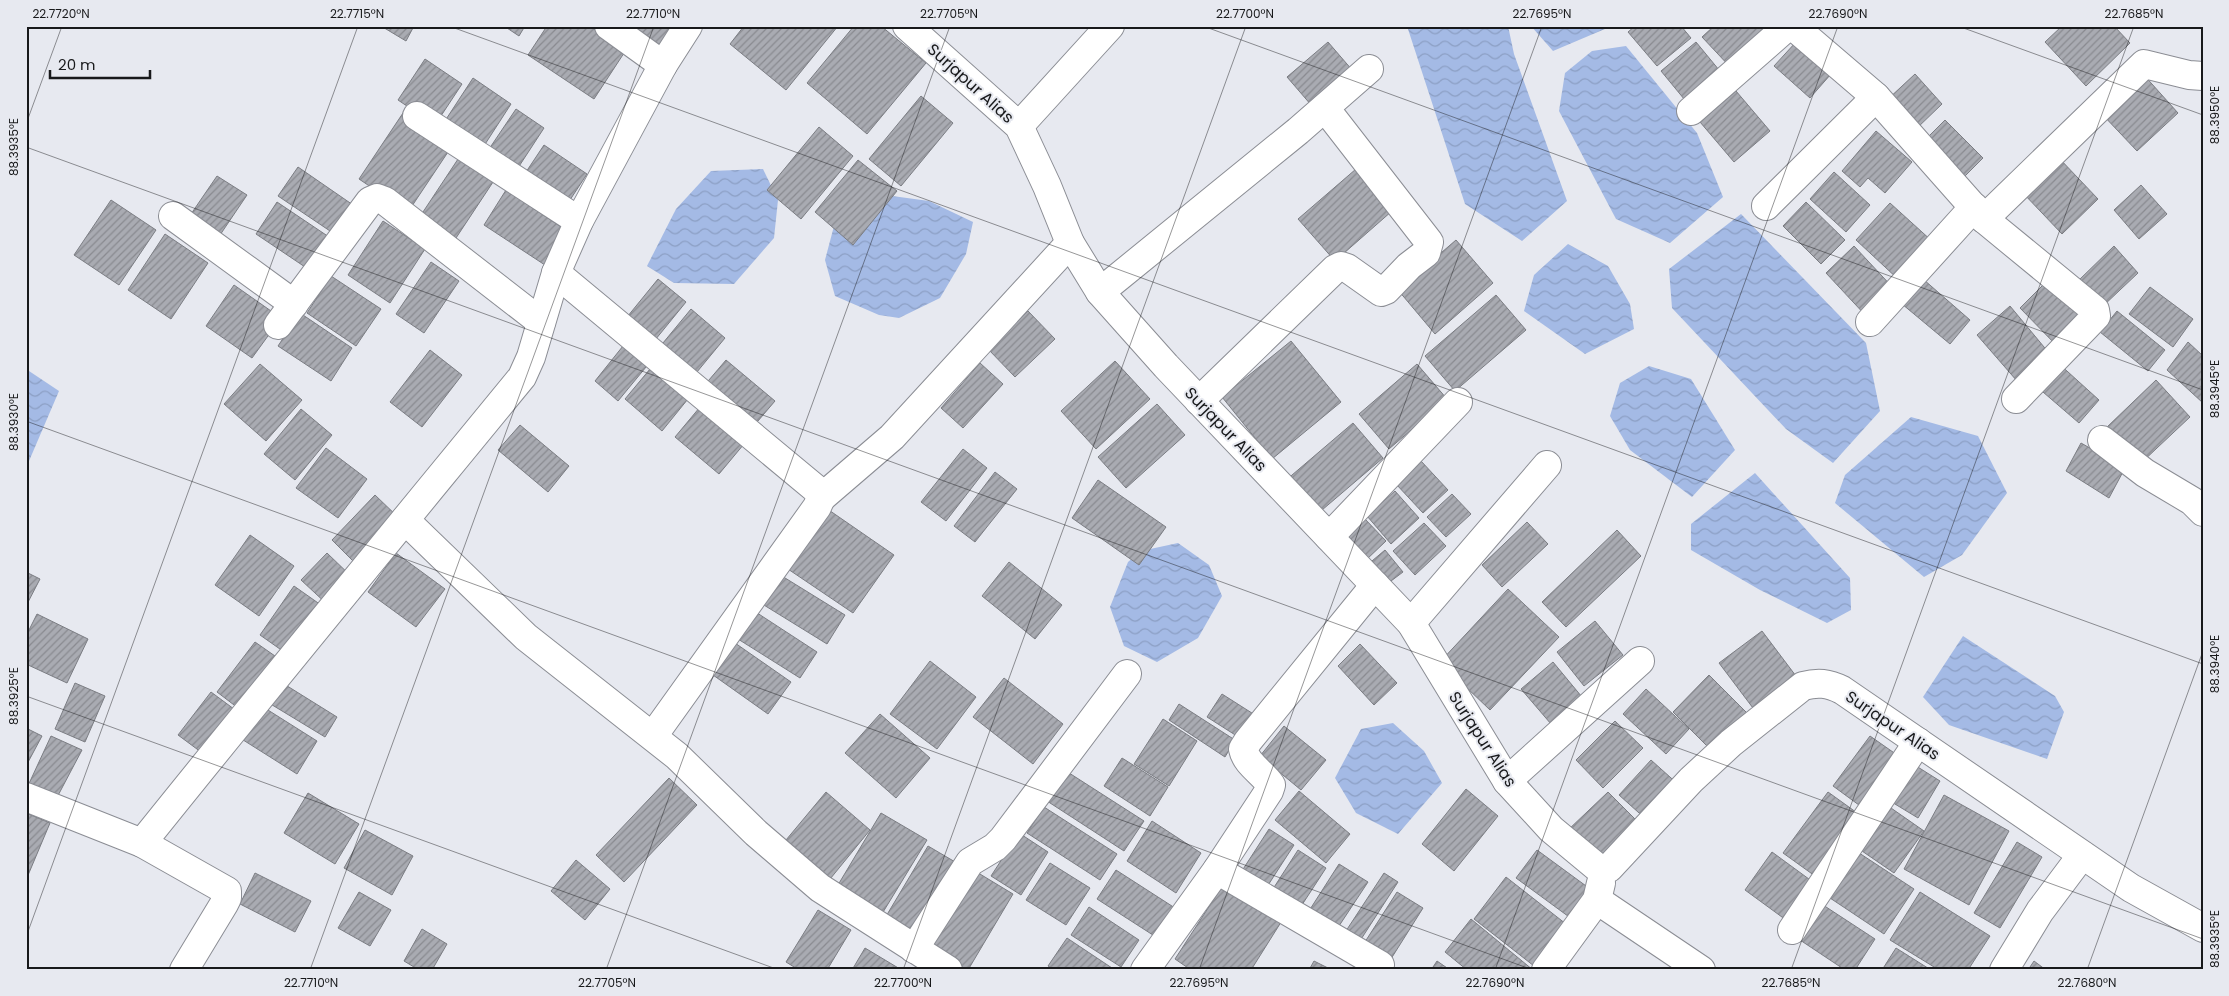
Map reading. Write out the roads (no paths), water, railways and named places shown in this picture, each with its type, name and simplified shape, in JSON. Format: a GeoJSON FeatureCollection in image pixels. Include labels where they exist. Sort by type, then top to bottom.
{"type":"FeatureCollection","features":[{"type":"Feature","properties":{"kind":"street"},"geometry":{"type":"LineString","coordinates":[[609,26],[663,64]]}},
{"type":"Feature","properties":{"kind":"street"},"geometry":{"type":"LineString","coordinates":[[142,844],[312,632],[522,376],[531,357],[556,273],[579,221],[663,64],[688,26]]}},
{"type":"Feature","properties":{"kind":"street","name":"Surjapur Alias"},"geometry":{"type":"LineString","coordinates":[[907,26],[1020,126],[1070,243],[1100,292],[1199,401],[1410,623],[1507,781],[1551,829],[1598,868],[1604,870],[1609,868],[1691,780],[1731,743],[1803,686],[1814,683],[1830,684],[2131,888],[2203,928]]}},
{"type":"Feature","properties":{"kind":"street"},"geometry":{"type":"LineString","coordinates":[[1020,126],[1110,26]]}},
{"type":"Feature","properties":{"kind":"street"},"geometry":{"type":"LineString","coordinates":[[1691,111],[1788,26]]}},
{"type":"Feature","properties":{"kind":"street"},"geometry":{"type":"LineString","coordinates":[[1793,26],[1876,97],[1979,213],[2095,310],[2096,316],[2016,399]]}},
{"type":"Feature","properties":{"kind":"street"},"geometry":{"type":"LineString","coordinates":[[1870,322],[1979,213],[2144,64],[2189,75],[2203,76]]}},
{"type":"Feature","properties":{"kind":"street"},"geometry":{"type":"LineString","coordinates":[[1100,292],[1325,108],[1369,69]]}},
{"type":"Feature","properties":{"kind":"street"},"geometry":{"type":"LineString","coordinates":[[1766,206],[1876,97]]}},
{"type":"Feature","properties":{"kind":"street"},"geometry":{"type":"LineString","coordinates":[[1199,401],[1335,269],[1342,266],[1347,268],[1381,292],[1386,290],[1409,266],[1426,253],[1429,242],[1325,108]]}},
{"type":"Feature","properties":{"kind":"street"},"geometry":{"type":"LineString","coordinates":[[417,116],[579,221]]}},
{"type":"Feature","properties":{"kind":"street"},"geometry":{"type":"LineString","coordinates":[[173,216],[286,314],[370,201],[378,198],[385,201],[541,322]]}},
{"type":"Feature","properties":{"kind":"street"},"geometry":{"type":"LineString","coordinates":[[653,736],[818,507],[821,498],[892,437],[1070,243]]}},
{"type":"Feature","properties":{"kind":"street"},"geometry":{"type":"LineString","coordinates":[[556,273],[816,489],[821,498]]}},
{"type":"Feature","properties":{"kind":"street"},"geometry":{"type":"LineString","coordinates":[[1329,537],[1458,402]]}},
{"type":"Feature","properties":{"kind":"street"},"geometry":{"type":"LineString","coordinates":[[2102,440],[2145,473],[2192,501],[2203,512]]}},
{"type":"Feature","properties":{"kind":"street"},"geometry":{"type":"LineString","coordinates":[[1410,623],[1547,465]]}},
{"type":"Feature","properties":{"kind":"street"},"geometry":{"type":"LineString","coordinates":[[405,520],[526,637],[677,756],[756,833],[820,888],[948,970]]}},
{"type":"Feature","properties":{"kind":"street"},"geometry":{"type":"LineString","coordinates":[[1145,970],[1217,870],[1269,792],[1271,785],[1245,757],[1243,749],[1375,585]]}},
{"type":"Feature","properties":{"kind":"street"},"geometry":{"type":"LineString","coordinates":[[1507,781],[1640,661]]}},
{"type":"Feature","properties":{"kind":"street"},"geometry":{"type":"LineString","coordinates":[[914,949],[970,862],[995,847],[1003,839],[1127,674]]}},
{"type":"Feature","properties":{"kind":"street"},"geometry":{"type":"LineString","coordinates":[[1792,930],[1918,742]]}},
{"type":"Feature","properties":{"kind":"street"},"geometry":{"type":"LineString","coordinates":[[26,798],[142,844],[227,891],[227,898],[224,904],[184,970]]}},
{"type":"Feature","properties":{"kind":"street"},"geometry":{"type":"LineString","coordinates":[[2004,970],[2040,911],[2082,855]]}},
{"type":"Feature","properties":{"kind":"street"},"geometry":{"type":"LineString","coordinates":[[1217,870],[1380,965]]}},
{"type":"Feature","properties":{"kind":"street"},"geometry":{"type":"LineString","coordinates":[[1546,970],[1597,900],[1604,870]]}},
{"type":"Feature","properties":{"kind":"street"},"geometry":{"type":"LineString","coordinates":[[1597,900],[1700,970]]}},
{"type":"Feature","properties":{"kind":"water"},"geometry":{"type":"Polygon","coordinates":[[[1407,26],[1508,26],[1514,54],[1567,201],[1522,241],[1465,204],[1407,26]]]}},
{"type":"Feature","properties":{"kind":"water"},"geometry":{"type":"Polygon","coordinates":[[[1531,26],[1612,26],[1553,51],[1531,26]]]}},
{"type":"Feature","properties":{"kind":"water"},"geometry":{"type":"Polygon","coordinates":[[[1626,46],[1697,133],[1723,197],[1670,243],[1616,219],[1559,111],[1565,73],[1592,51],[1626,46]]]}},
{"type":"Feature","properties":{"kind":"water"},"geometry":{"type":"Polygon","coordinates":[[[763,169],[778,200],[774,238],[734,284],[674,283],[647,266],[676,209],[711,171],[763,169]]]}},
{"type":"Feature","properties":{"kind":"water"},"geometry":{"type":"Polygon","coordinates":[[[885,195],[929,201],[973,222],[966,254],[940,298],[899,318],[879,315],[835,296],[825,260],[838,211],[885,195]]]}},
{"type":"Feature","properties":{"kind":"water"},"geometry":{"type":"Polygon","coordinates":[[[1741,214],[1866,343],[1880,411],[1833,463],[1786,429],[1672,308],[1669,269],[1741,214]]]}},
{"type":"Feature","properties":{"kind":"water"},"geometry":{"type":"Polygon","coordinates":[[[1568,244],[1608,266],[1630,304],[1634,329],[1585,354],[1524,311],[1534,275],[1568,244]]]}},
{"type":"Feature","properties":{"kind":"water"},"geometry":{"type":"Polygon","coordinates":[[[1649,366],[1691,379],[1735,450],[1692,497],[1630,450],[1610,416],[1620,383],[1649,366]]]}},
{"type":"Feature","properties":{"kind":"water"},"geometry":{"type":"Polygon","coordinates":[[[26,369],[59,391],[29,461],[26,460],[26,369]]]}},
{"type":"Feature","properties":{"kind":"water"},"geometry":{"type":"Polygon","coordinates":[[[1911,417],[1978,436],[2007,493],[1962,555],[1924,577],[1835,503],[1845,475],[1911,417]]]}},
{"type":"Feature","properties":{"kind":"water"},"geometry":{"type":"Polygon","coordinates":[[[1755,473],[1850,578],[1851,610],[1827,623],[1760,590],[1691,550],[1691,524],[1755,473]]]}},
{"type":"Feature","properties":{"kind":"water"},"geometry":{"type":"Polygon","coordinates":[[[1178,543],[1209,565],[1222,596],[1198,638],[1157,662],[1124,646],[1110,607],[1128,562],[1141,551],[1178,543]]]}},
{"type":"Feature","properties":{"kind":"water"},"geometry":{"type":"Polygon","coordinates":[[[1963,636],[2055,696],[2064,712],[2047,759],[1949,725],[1923,697],[1963,636]]]}},
{"type":"Feature","properties":{"kind":"water"},"geometry":{"type":"Polygon","coordinates":[[[1393,723],[1424,751],[1442,783],[1398,834],[1356,813],[1335,778],[1361,729],[1393,723]]]}}]}
